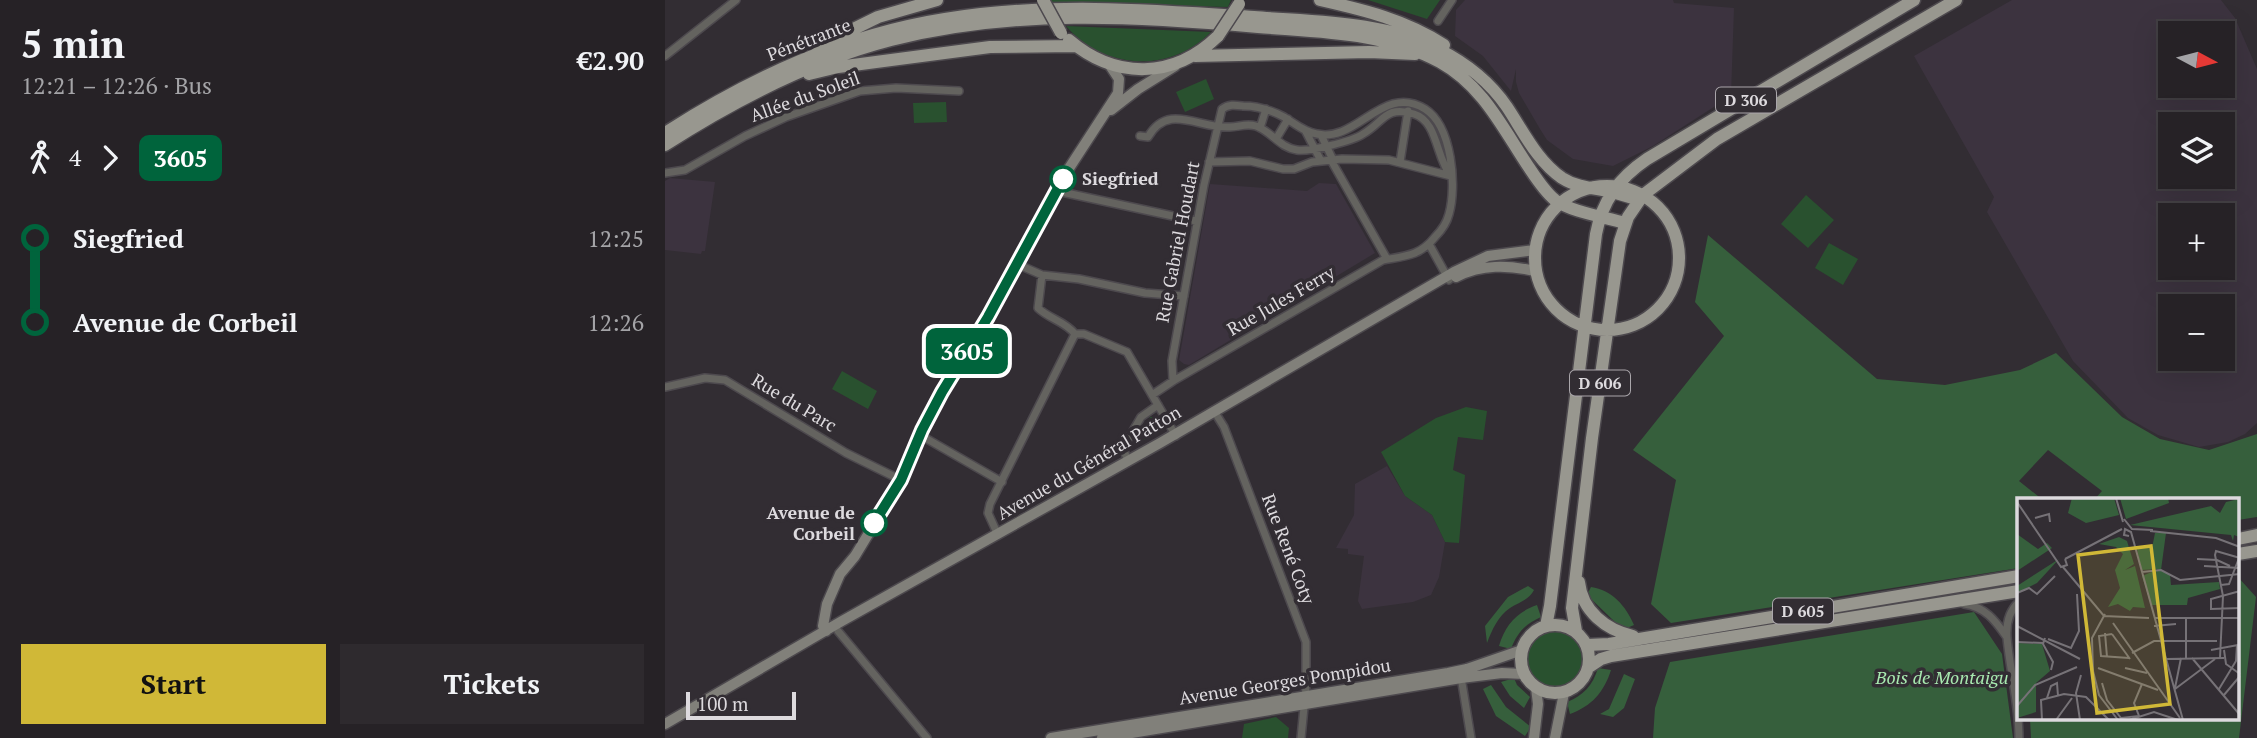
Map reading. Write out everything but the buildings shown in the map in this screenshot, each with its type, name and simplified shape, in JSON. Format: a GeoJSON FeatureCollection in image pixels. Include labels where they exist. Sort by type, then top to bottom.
{"type":"FeatureCollection","features":[{"type":"Feature","properties":{"kind":"main road"},"geometry":{"type":"LineString","coordinates":[[786,66],[877,17],[937,0]]}},
{"type":"Feature","properties":{"kind":"main road"},"geometry":{"type":"LineString","coordinates":[[1043,0],[1061,33],[1075,46],[1108,64],[1144,70],[1175,65]]}},
{"type":"Feature","properties":{"kind":"main road"},"geometry":{"type":"LineString","coordinates":[[1320,0],[1377,13],[1403,23],[1448,47],[1469,69]]}},
{"type":"Feature","properties":{"kind":"main road","name":"D 306"},"geometry":{"type":"LineString","coordinates":[[1611,192],[1647,159],[1914,0]]}},
{"type":"Feature","properties":{"kind":"main road","name":"D 306"},"geometry":{"type":"LineString","coordinates":[[1639,200],[1657,183],[1743,122],[1956,0]]}},
{"type":"Feature","properties":{"kind":"main road"},"geometry":{"type":"LineString","coordinates":[[1101,119],[1138,89],[1175,65],[1195,56],[1218,36],[1240,2]]}},
{"type":"Feature","properties":{"kind":"main road","name":"Pénétrante"},"geometry":{"type":"LineString","coordinates":[[665,133],[727,95],[786,66],[843,44],[947,18],[1058,8],[1157,10],[1380,30],[1413,39],[1431,51]]}},
{"type":"Feature","properties":{"kind":"main road","name":"Pénétrante"},"geometry":{"type":"LineString","coordinates":[[665,145],[706,119],[778,82],[843,54],[892,40],[975,24],[1067,18],[1194,22],[1333,33],[1431,51]]}},
{"type":"Feature","properties":{"kind":"main road"},"geometry":{"type":"LineString","coordinates":[[778,82],[838,67],[990,47],[1075,46]]}},
{"type":"Feature","properties":{"kind":"main road"},"geometry":{"type":"LineString","coordinates":[[1431,51],[1484,98],[1552,198],[1569,207],[1625,223]]}},
{"type":"Feature","properties":{"kind":"main road"},"geometry":{"type":"LineString","coordinates":[[1195,56],[1431,51],[1469,69],[1483,79],[1500,97],[1535,150],[1555,173],[1572,183],[1639,200]]}},
{"type":"Feature","properties":{"kind":"main road"},"geometry":{"type":"LineString","coordinates":[[833,629],[830,609],[848,576],[855,556],[901,480],[942,392],[1119,88],[1119,79],[1108,64]]}},
{"type":"Feature","properties":{"kind":"main road"},"geometry":{"type":"LineString","coordinates":[[1613,186],[1639,193],[1661,210],[1675,233],[1679,260],[1673,287],[1658,309],[1636,325],[1609,331],[1583,327],[1559,313],[1542,292],[1535,271],[1535,250],[1544,222],[1562,201],[1586,189],[1613,186]]}},
{"type":"Feature","properties":{"kind":"main road","name":"D 606"},"geometry":{"type":"LineString","coordinates":[[1546,626],[1551,606],[1600,216],[1611,192]]}},
{"type":"Feature","properties":{"kind":"main road","name":"D 606"},"geometry":{"type":"LineString","coordinates":[[1576,631],[1572,608],[1609,316],[1620,241],[1625,223],[1639,200]]}},
{"type":"Feature","properties":{"kind":"main road","name":"Avenue du Général Patton"},"geometry":{"type":"LineString","coordinates":[[665,724],[999,537],[1488,256],[1535,250]]}},
{"type":"Feature","properties":{"kind":"main road","name":"Avenue du Général Patton"},"geometry":{"type":"LineString","coordinates":[[1448,278],[1483,268],[1515,267],[1535,271]]}},
{"type":"Feature","properties":{"kind":"main road","name":"Avenue du Général Patton"},"geometry":{"type":"LineString","coordinates":[[999,537],[1176,436]]}},
{"type":"Feature","properties":{"kind":"main road"},"geometry":{"type":"LineString","coordinates":[[2239,539],[2257,536]]}},
{"type":"Feature","properties":{"kind":"main road"},"geometry":{"type":"LineString","coordinates":[[2239,554],[2257,551]]}},
{"type":"Feature","properties":{"kind":"main road"},"geometry":{"type":"LineString","coordinates":[[1577,571],[1582,598],[1592,613],[1616,631],[1638,638]]}},
{"type":"Feature","properties":{"kind":"main road","name":"D 605"},"geometry":{"type":"LineString","coordinates":[[1587,645],[2017,576]]}},
{"type":"Feature","properties":{"kind":"main road","name":"D 605"},"geometry":{"type":"LineString","coordinates":[[1589,667],[1611,656],[2017,591]]}},
{"type":"Feature","properties":{"kind":"main road"},"geometry":{"type":"LineString","coordinates":[[1546,626],[1566,627],[1576,631],[1587,645],[1589,667],[1580,683],[1564,693],[1554,694],[1536,688],[1524,674],[1521,663],[1522,650],[1533,633],[1546,626]]}},
{"type":"Feature","properties":{"kind":"main road","name":"Avenue du Général Patton"},"geometry":{"type":"LineString","coordinates":[[665,731],[833,629]]}},
{"type":"Feature","properties":{"kind":"main road","name":"Avenue Georges Pompidou"},"geometry":{"type":"LineString","coordinates":[[1304,700],[1460,675],[1522,650]]}},
{"type":"Feature","properties":{"kind":"main road","name":"Avenue Georges Pompidou"},"geometry":{"type":"LineString","coordinates":[[1103,738],[1354,691],[1359,687],[1460,675],[1524,674]]}},
{"type":"Feature","properties":{"kind":"main road"},"geometry":{"type":"LineString","coordinates":[[1534,738],[1538,704],[1536,688]]}},
{"type":"Feature","properties":{"kind":"main road"},"geometry":{"type":"LineString","coordinates":[[1555,738],[1564,693]]}},
{"type":"Feature","properties":{"kind":"main road","name":"Avenue Georges Pompidou"},"geometry":{"type":"LineString","coordinates":[[1054,738],[1122,733]]}},
{"type":"Feature","properties":{"kind":"street"},"geometry":{"type":"LineString","coordinates":[[665,55],[736,0]]}},
{"type":"Feature","properties":{"kind":"street"},"geometry":{"type":"LineString","coordinates":[[1438,21],[1452,0]]}},
{"type":"Feature","properties":{"kind":"street","name":"Allée du Soleil"},"geometry":{"type":"LineString","coordinates":[[665,173],[685,170],[745,136],[786,117],[860,91],[896,88],[959,91]]}},
{"type":"Feature","properties":{"kind":"street"},"geometry":{"type":"LineString","coordinates":[[1400,162],[1408,113],[1407,103]]}},
{"type":"Feature","properties":{"kind":"street"},"geometry":{"type":"LineString","coordinates":[[1260,128],[1266,109],[1316,133],[1346,130],[1384,106],[1407,103],[1428,111],[1440,125],[1449,151],[1449,216],[1429,244],[1448,278]]}},
{"type":"Feature","properties":{"kind":"street","name":"Rue Gabriel Houdart"},"geometry":{"type":"LineString","coordinates":[[1173,381],[1172,361],[1196,221],[1222,109],[1232,105],[1266,109]]}},
{"type":"Feature","properties":{"kind":"street"},"geometry":{"type":"LineString","coordinates":[[1140,136],[1148,137],[1154,126],[1169,119],[1227,128],[1252,125],[1294,150],[1323,147],[1359,137],[1391,112],[1408,113],[1419,116],[1426,122],[1443,164],[1451,176]]}},
{"type":"Feature","properties":{"kind":"street"},"geometry":{"type":"LineString","coordinates":[[1276,139],[1287,119]]}},
{"type":"Feature","properties":{"kind":"street"},"geometry":{"type":"LineString","coordinates":[[1316,133],[1387,259]]}},
{"type":"Feature","properties":{"kind":"street"},"geometry":{"type":"LineString","coordinates":[[1316,133],[1330,160]]}},
{"type":"Feature","properties":{"kind":"street"},"geometry":{"type":"LineString","coordinates":[[1209,162],[1250,161],[1283,169],[1330,160],[1370,159],[1400,162],[1451,176]]}},
{"type":"Feature","properties":{"kind":"street"},"geometry":{"type":"LineString","coordinates":[[1057,191],[1196,221]]}},
{"type":"Feature","properties":{"kind":"street","name":"Rue Jules Ferry"},"geometry":{"type":"LineString","coordinates":[[1152,395],[1387,259],[1407,257],[1429,244]]}},
{"type":"Feature","properties":{"kind":"street"},"geometry":{"type":"LineString","coordinates":[[1017,264],[1042,275],[1079,279],[1145,293],[1184,296]]}},
{"type":"Feature","properties":{"kind":"street"},"geometry":{"type":"LineString","coordinates":[[1042,275],[1038,308],[1068,326],[1075,334],[1084,334],[1127,352],[1176,436]]}},
{"type":"Feature","properties":{"kind":"street"},"geometry":{"type":"LineString","coordinates":[[999,537],[988,513],[990,504],[1075,334]]}},
{"type":"Feature","properties":{"kind":"street","name":"Rue du Parc"},"geometry":{"type":"LineString","coordinates":[[665,387],[705,378],[725,380],[846,453],[901,480]]}},
{"type":"Feature","properties":{"kind":"street"},"geometry":{"type":"LineString","coordinates":[[1128,461],[1123,448],[1141,417],[1158,405]]}},
{"type":"Feature","properties":{"kind":"street","name":"Rue René Coty"},"geometry":{"type":"LineString","coordinates":[[1216,413],[1249,491],[1306,642],[1301,738]]}},
{"type":"Feature","properties":{"kind":"street"},"geometry":{"type":"LineString","coordinates":[[920,435],[1002,482]]}},
{"type":"Feature","properties":{"kind":"street"},"geometry":{"type":"LineString","coordinates":[[1953,602],[1974,605],[1987,612],[2006,636]]}},
{"type":"Feature","properties":{"kind":"street"},"geometry":{"type":"LineString","coordinates":[[2017,605],[2009,617],[2006,636],[2017,700]]}},
{"type":"Feature","properties":{"kind":"street"},"geometry":{"type":"LineString","coordinates":[[833,629],[927,738]]}},
{"type":"Feature","properties":{"kind":"street"},"geometry":{"type":"LineString","coordinates":[[1460,675],[1471,738]]}},
{"type":"Feature","properties":{"kind":"street"},"geometry":{"type":"LineString","coordinates":[[2019,720],[2019,738]]}},
{"type":"Feature","properties":{"kind":"shaded area"},"geometry":{"type":"Polygon","coordinates":[[[1465,0],[1673,0],[1674,3],[1734,8],[1731,96],[1653,146],[1613,166],[1573,159],[1547,140],[1540,129],[1519,93],[1516,69],[1511,91],[1483,56],[1455,36],[1456,10],[1465,0]]]}},
{"type":"Feature","properties":{"kind":"shaded area"},"geometry":{"type":"Polygon","coordinates":[[[2012,0],[2221,0],[2235,18],[2257,69],[2257,423],[2245,434],[2228,442],[2199,447],[2158,435],[2128,418],[2073,361],[1987,212],[1994,197],[1914,56],[2012,0]]]}},
{"type":"Feature","properties":{"kind":"shaded area"},"geometry":{"type":"Polygon","coordinates":[[[670,178],[715,182],[705,251],[701,254],[665,250],[665,181],[670,178]]]}},
{"type":"Feature","properties":{"kind":"shaded area"},"geometry":{"type":"Polygon","coordinates":[[[1319,183],[1336,184],[1375,253],[1189,365],[1184,364],[1179,360],[1210,184],[1307,191],[1319,183]]]}},
{"type":"Feature","properties":{"kind":"shaded area"},"geometry":{"type":"Polygon","coordinates":[[[1387,466],[1405,496],[1432,515],[1445,542],[1439,577],[1431,595],[1413,602],[1362,609],[1358,601],[1364,556],[1348,554],[1348,549],[1336,548],[1354,515],[1355,484],[1387,466]]]}},
{"type":"Feature","properties":{"kind":"green space"},"geometry":{"type":"Polygon","coordinates":[[[1050,0],[1231,0],[1228,7],[1052,3],[1050,0]]]}},
{"type":"Feature","properties":{"kind":"green space"},"geometry":{"type":"Polygon","coordinates":[[[1368,0],[1440,0],[1427,19],[1368,0]]]}},
{"type":"Feature","properties":{"kind":"green space"},"geometry":{"type":"Polygon","coordinates":[[[1066,26],[1211,32],[1195,46],[1176,55],[1137,61],[1099,51],[1081,41],[1066,26]]]}},
{"type":"Feature","properties":{"kind":"green space"},"geometry":{"type":"Polygon","coordinates":[[[1206,79],[1214,99],[1185,112],[1176,92],[1206,79]]]}},
{"type":"Feature","properties":{"kind":"green space"},"geometry":{"type":"Polygon","coordinates":[[[946,102],[947,122],[914,123],[913,103],[946,102]]]}},
{"type":"Feature","properties":{"kind":"green space"},"geometry":{"type":"Polygon","coordinates":[[[1806,195],[1834,220],[1808,248],[1781,224],[1806,195]]]}},
{"type":"Feature","properties":{"kind":"green space"},"geometry":{"type":"Polygon","coordinates":[[[1708,235],[1877,379],[1945,385],[2020,370],[2056,353],[2122,417],[2160,439],[2209,450],[2257,434],[2257,517],[2239,520],[2239,498],[2096,498],[2102,491],[2048,450],[2019,481],[2040,498],[2017,498],[2017,568],[1671,623],[1651,604],[1676,480],[1633,450],[1724,336],[1695,302],[1708,235]]]}},
{"type":"Feature","properties":{"kind":"green space"},"geometry":{"type":"Polygon","coordinates":[[[1829,243],[1858,259],[1843,285],[1815,268],[1829,243]]]}},
{"type":"Feature","properties":{"kind":"green space"},"geometry":{"type":"Polygon","coordinates":[[[842,371],[877,391],[868,409],[832,389],[842,371]]]}},
{"type":"Feature","properties":{"kind":"green space"},"geometry":{"type":"Polygon","coordinates":[[[1466,407],[1487,411],[1483,440],[1458,437],[1453,470],[1465,475],[1459,543],[1445,542],[1432,515],[1405,496],[1381,452],[1436,418],[1466,407]]]}},
{"type":"Feature","properties":{"kind":"green space"},"geometry":{"type":"Polygon","coordinates":[[[1150,417],[1156,417],[1162,430],[1133,446],[1150,417]]]}},
{"type":"Feature","properties":{"kind":"green space"},"geometry":{"type":"Polygon","coordinates":[[[2017,578],[2017,586],[1612,653],[1610,647],[2017,578]]]}},
{"type":"Feature","properties":{"kind":"green space"},"geometry":{"type":"Polygon","coordinates":[[[2239,578],[2256,597],[2239,738],[2031,738],[2030,720],[2239,720],[2239,578]]]}},
{"type":"Feature","properties":{"kind":"green space"},"geometry":{"type":"Polygon","coordinates":[[[1528,586],[1534,590],[1532,593],[1502,615],[1487,643],[1485,626],[1508,597],[1528,586]]]}},
{"type":"Feature","properties":{"kind":"green space"},"geometry":{"type":"Polygon","coordinates":[[[1591,587],[1612,595],[1627,611],[1634,625],[1620,631],[1615,622],[1587,595],[1591,587]]]}},
{"type":"Feature","properties":{"kind":"green space"},"geometry":{"type":"Polygon","coordinates":[[[1537,605],[1541,617],[1522,630],[1511,649],[1499,646],[1513,620],[1523,611],[1537,605]]]}},
{"type":"Feature","properties":{"kind":"green space","name":"Bois de Montaigu"},"geometry":{"type":"Polygon","coordinates":[[[1974,612],[2002,654],[2013,738],[1653,738],[1655,708],[1670,662],[1974,612]]]}},
{"type":"Feature","properties":{"kind":"green space"},"geometry":{"type":"Polygon","coordinates":[[[1548,631],[1560,631],[1575,639],[1583,654],[1583,666],[1575,681],[1560,689],[1548,689],[1533,681],[1525,666],[1525,654],[1533,639],[1548,631]]]}},
{"type":"Feature","properties":{"kind":"green space"},"geometry":{"type":"Polygon","coordinates":[[[1598,668],[1611,670],[1605,685],[1591,702],[1570,714],[1567,702],[1587,689],[1598,668]]]}},
{"type":"Feature","properties":{"kind":"green space"},"geometry":{"type":"Polygon","coordinates":[[[1624,674],[1635,679],[1624,708],[1613,717],[1600,714],[1609,709],[1624,674]]]}},
{"type":"Feature","properties":{"kind":"green space"},"geometry":{"type":"Polygon","coordinates":[[[1514,678],[1517,685],[1530,697],[1524,708],[1510,696],[1501,682],[1514,678]]]}},
{"type":"Feature","properties":{"kind":"green space"},"geometry":{"type":"Polygon","coordinates":[[[1491,685],[1506,707],[1531,727],[1525,736],[1496,716],[1483,689],[1491,685]]]}},
{"type":"Feature","properties":{"kind":"green space"},"geometry":{"type":"Polygon","coordinates":[[[1276,717],[1289,728],[1288,738],[1242,738],[1244,724],[1276,717]]]}},
{"type":"Feature","properties":{"kind":"bus line","name":"3605"},"geometry":{"type":"LineString","coordinates":[[874,523],[901,480],[942,392],[988,317],[1063,179]]}},
{"type":"Feature","properties":{"kind":"place","name":"Siegfried"},"geometry":{"type":"Point","coordinates":[1063,179]}},
{"type":"Feature","properties":{"kind":"place","name":"Avenue de Corbeil"},"geometry":{"type":"Point","coordinates":[874,523]}}]}
